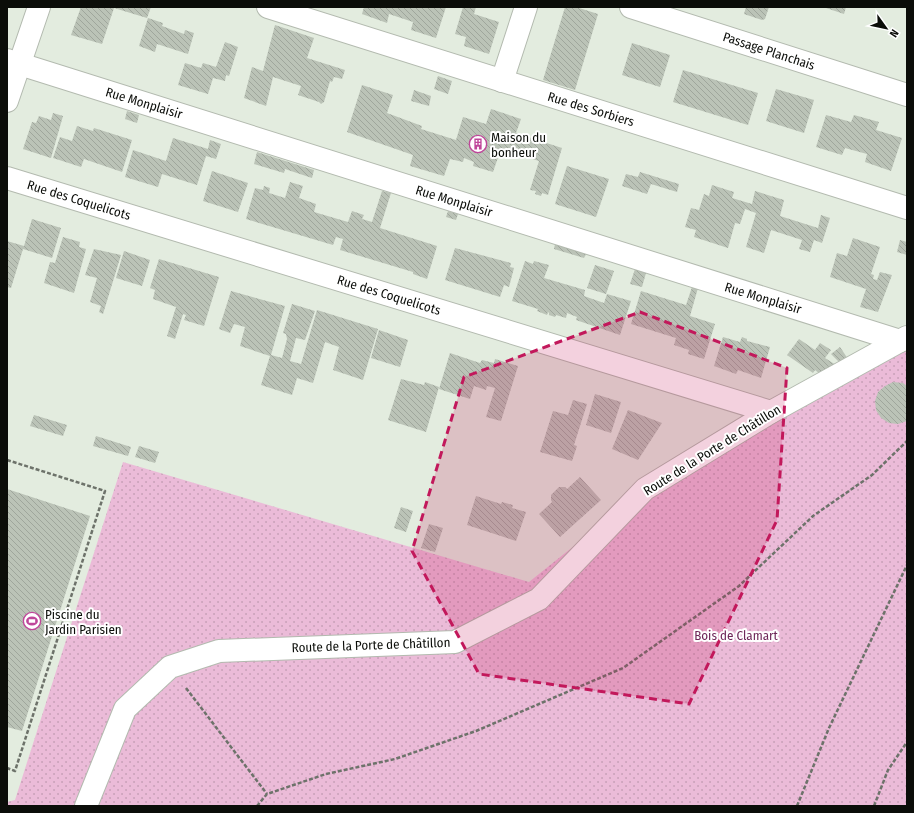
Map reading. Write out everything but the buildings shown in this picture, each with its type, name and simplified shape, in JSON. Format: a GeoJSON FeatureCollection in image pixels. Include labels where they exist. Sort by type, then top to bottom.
{"type":"FeatureCollection","features":[{"type":"Feature","properties":{"kind":"street"},"geometry":{"type":"LineString","coordinates":[[7,101],[14,62],[39,7]]}},
{"type":"Feature","properties":{"kind":"street"},"geometry":{"type":"LineString","coordinates":[[502,81],[526,7]]}},
{"type":"Feature","properties":{"kind":"street","name":"Passage Planchais"},"geometry":{"type":"LineString","coordinates":[[631,7],[907,95]]}},
{"type":"Feature","properties":{"kind":"street","name":"Rue des Sorbiers"},"geometry":{"type":"LineString","coordinates":[[273,8],[907,208]]}},
{"type":"Feature","properties":{"kind":"street","name":"Rue Monplaisir"},"geometry":{"type":"LineString","coordinates":[[14,62],[904,339]]}},
{"type":"Feature","properties":{"kind":"street","name":"Rue des Coquelicots"},"geometry":{"type":"LineString","coordinates":[[7,178],[770,412]]}},
{"type":"Feature","properties":{"kind":"street","name":"Route de la Porte de Châtillon"},"geometry":{"type":"LineString","coordinates":[[86,806],[125,709],[170,667],[219,650],[455,642],[538,599],[645,489],[770,412],[904,339]]}},
{"type":"Feature","properties":{"kind":"path"},"geometry":{"type":"LineString","coordinates":[[257,806],[267,794],[326,774],[395,759],[476,731],[623,668],[738,586],[813,516],[872,475],[907,441]]}},
{"type":"Feature","properties":{"kind":"path"},"geometry":{"type":"LineString","coordinates":[[7,460],[105,492],[15,771],[7,768]]}},
{"type":"Feature","properties":{"kind":"path"},"geometry":{"type":"LineString","coordinates":[[797,806],[829,728],[907,565]]}},
{"type":"Feature","properties":{"kind":"path"},"geometry":{"type":"LineString","coordinates":[[170,667],[267,794]]}},
{"type":"Feature","properties":{"kind":"path"},"geometry":{"type":"LineString","coordinates":[[874,806],[888,770],[907,742]]}},
{"type":"Feature","properties":{"kind":"highlighted area"},"geometry":{"type":"Polygon","coordinates":[[[640,312],[787,368],[777,520],[689,704],[479,674],[412,551],[464,377],[640,312]]]}},
{"type":"Feature","properties":{"kind":"green space","name":"Bois de Clamart"},"geometry":{"type":"Polygon","coordinates":[[[907,337],[907,806],[7,806],[7,802],[15,800],[123,462],[529,582],[645,489],[907,337]]]}},
{"type":"Feature","properties":{"kind":"place","name":"Maison du bonheur"},"geometry":{"type":"Point","coordinates":[478,144]}},
{"type":"Feature","properties":{"kind":"place","name":"Piscine du Jardin Parisien"},"geometry":{"type":"Point","coordinates":[32,621]}}]}
